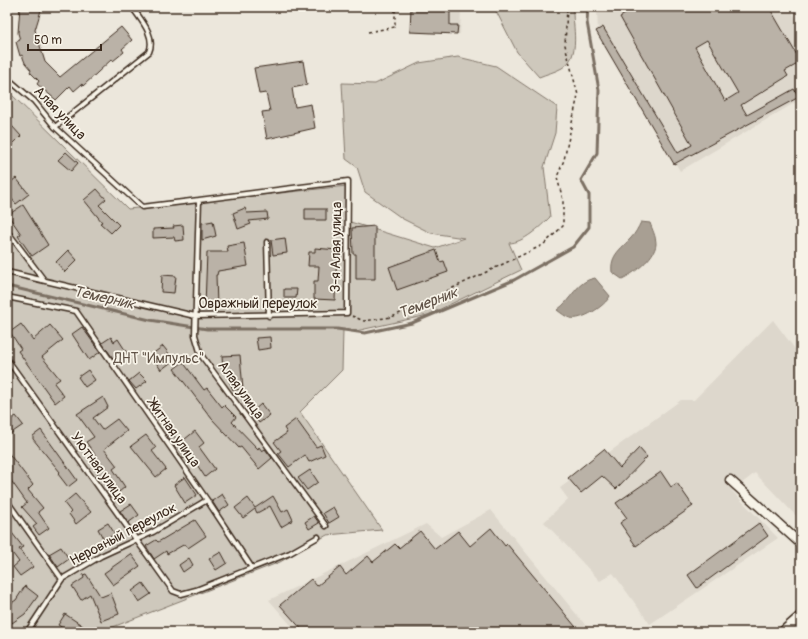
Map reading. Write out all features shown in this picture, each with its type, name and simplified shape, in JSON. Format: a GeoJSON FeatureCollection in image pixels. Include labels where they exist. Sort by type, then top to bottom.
{"type":"FeatureCollection","features":[{"type":"Feature","properties":{"kind":"street"},"geometry":{"type":"LineString","coordinates":[[730,480],[801,544]]}},
{"type":"Feature","properties":{"kind":"street"},"geometry":{"type":"LineString","coordinates":[[786,632],[801,618]]}},
{"type":"Feature","properties":{"kind":"lane"},"geometry":{"type":"LineString","coordinates":[[55,127],[149,52],[152,44],[150,35],[132,7]]}},
{"type":"Feature","properties":{"kind":"lane","name":"Алая улица"},"geometry":{"type":"LineString","coordinates":[[7,78],[34,101],[55,127],[142,207],[348,181]]}},
{"type":"Feature","properties":{"kind":"lane","name":"3-я Алая улица"},"geometry":{"type":"LineString","coordinates":[[347,313],[348,181]]}},
{"type":"Feature","properties":{"kind":"lane","name":"Алая улица"},"geometry":{"type":"LineString","coordinates":[[199,200],[195,335],[202,355],[326,526]]}},
{"type":"Feature","properties":{"kind":"lane"},"geometry":{"type":"LineString","coordinates":[[7,231],[44,281]]}},
{"type":"Feature","properties":{"kind":"lane"},"geometry":{"type":"LineString","coordinates":[[267,242],[268,316]]}},
{"type":"Feature","properties":{"kind":"lane","name":"Овражный переулок"},"geometry":{"type":"LineString","coordinates":[[7,272],[195,316],[268,316],[347,313]]}},
{"type":"Feature","properties":{"kind":"lane","name":"Житная улица"},"geometry":{"type":"LineString","coordinates":[[7,297],[76,311],[207,500],[252,568]]}},
{"type":"Feature","properties":{"kind":"lane","name":"Уютная улица"},"geometry":{"type":"LineString","coordinates":[[7,359],[173,591],[181,594],[196,590],[252,568]]}},
{"type":"Feature","properties":{"kind":"lane","name":"Неровный переулок"},"geometry":{"type":"LineString","coordinates":[[27,632],[62,580],[101,556],[153,532],[207,500]]}},
{"type":"Feature","properties":{"kind":"lane"},"geometry":{"type":"LineString","coordinates":[[7,501],[62,580]]}},
{"type":"Feature","properties":{"kind":"lane"},"geometry":{"type":"LineString","coordinates":[[252,568],[290,553],[318,537]]}},
{"type":"Feature","properties":{"kind":"path"},"geometry":{"type":"LineString","coordinates":[[368,32],[395,27],[395,7]]}},
{"type":"Feature","properties":{"kind":"path"},"geometry":{"type":"LineString","coordinates":[[347,313],[364,321],[392,317],[543,244],[563,226],[564,200],[557,177],[564,160],[578,95],[565,45],[567,7]]}},
{"type":"Feature","properties":{"kind":"shaded area"},"geometry":{"type":"Polygon","coordinates":[[[410,7],[461,7],[460,34],[410,33],[410,7]]]}},
{"type":"Feature","properties":{"kind":"shaded area"},"geometry":{"type":"Polygon","coordinates":[[[597,7],[789,7],[801,26],[801,99],[680,171],[598,35],[597,7]]]}},
{"type":"Feature","properties":{"kind":"shaded area"},"geometry":{"type":"Polygon","coordinates":[[[641,222],[650,223],[655,238],[655,249],[643,265],[622,279],[612,272],[614,257],[634,235],[641,222]]]}},
{"type":"Feature","properties":{"kind":"shaded area"},"geometry":{"type":"Polygon","coordinates":[[[595,278],[610,296],[603,304],[587,315],[575,318],[567,317],[557,310],[583,283],[595,278]]]}},
{"type":"Feature","properties":{"kind":"shaded area"},"geometry":{"type":"Polygon","coordinates":[[[773,320],[801,357],[801,521],[755,473],[732,491],[778,538],[650,624],[613,573],[600,581],[544,522],[568,499],[560,488],[681,400],[694,400],[773,320]]]}},
{"type":"Feature","properties":{"kind":"shaded area"},"geometry":{"type":"Polygon","coordinates":[[[491,510],[591,632],[297,632],[269,600],[426,524],[441,537],[491,510]]]}},
{"type":"Feature","properties":{"kind":"green space"},"geometry":{"type":"Polygon","coordinates":[[[494,7],[573,7],[575,40],[572,56],[568,63],[562,68],[539,77],[517,52],[494,7]]]}},
{"type":"Feature","properties":{"kind":"green space","name":"ДНТ \"Импульс\""},"geometry":{"type":"Polygon","coordinates":[[[458,57],[496,66],[557,107],[555,133],[544,167],[550,217],[536,230],[525,237],[509,243],[521,270],[428,315],[356,331],[343,330],[342,370],[300,412],[382,530],[327,535],[280,562],[100,632],[7,632],[7,90],[128,209],[347,186],[347,221],[435,248],[464,238],[431,233],[403,219],[365,192],[357,167],[346,159],[342,83],[375,84],[419,63],[458,57]]]}},
{"type":"Feature","properties":{"kind":"building"},"geometry":{"type":"Polygon","coordinates":[[[20,7],[42,7],[35,30],[45,62],[60,77],[121,27],[132,40],[122,49],[124,52],[113,61],[112,59],[83,86],[82,84],[74,91],[70,86],[56,100],[37,84],[39,81],[30,72],[31,70],[25,63],[22,55],[20,56],[16,42],[20,40],[18,33],[20,7]]]}},
{"type":"Feature","properties":{"kind":"building"},"geometry":{"type":"Polygon","coordinates":[[[411,7],[450,7],[450,25],[458,25],[457,34],[410,32],[411,7]]]}},
{"type":"Feature","properties":{"kind":"building"},"geometry":{"type":"Polygon","coordinates":[[[637,7],[769,7],[801,62],[785,71],[788,76],[741,105],[747,115],[794,89],[799,97],[674,164],[596,31],[603,27],[678,153],[692,145],[620,17],[637,7]],[[707,40],[695,47],[725,101],[738,93],[707,40]]]}},
{"type":"Feature","properties":{"kind":"building"},"geometry":{"type":"Polygon","coordinates":[[[303,61],[307,85],[292,88],[295,107],[311,104],[315,128],[267,139],[262,112],[270,111],[266,93],[259,94],[254,68],[303,61]]]}},
{"type":"Feature","properties":{"kind":"building"},"geometry":{"type":"Polygon","coordinates":[[[12,126],[21,136],[12,145],[7,140],[7,131],[12,126]]]}},
{"type":"Feature","properties":{"kind":"building"},"geometry":{"type":"Polygon","coordinates":[[[66,152],[78,163],[71,171],[58,160],[66,152]]]}},
{"type":"Feature","properties":{"kind":"building"},"geometry":{"type":"Polygon","coordinates":[[[16,178],[29,194],[16,204],[7,193],[7,185],[16,178]]]}},
{"type":"Feature","properties":{"kind":"building"},"geometry":{"type":"Polygon","coordinates":[[[97,189],[106,199],[99,205],[119,225],[111,233],[100,223],[102,222],[84,200],[97,189]]]}},
{"type":"Feature","properties":{"kind":"building"},"geometry":{"type":"Polygon","coordinates":[[[23,205],[48,245],[32,256],[18,236],[21,234],[8,215],[23,205]]]}},
{"type":"Feature","properties":{"kind":"building"},"geometry":{"type":"Polygon","coordinates":[[[245,208],[247,213],[267,212],[268,219],[249,221],[251,224],[238,229],[233,213],[245,208]]]}},
{"type":"Feature","properties":{"kind":"building"},"geometry":{"type":"Polygon","coordinates":[[[305,209],[326,209],[326,220],[305,220],[305,209]]]}},
{"type":"Feature","properties":{"kind":"building"},"geometry":{"type":"Polygon","coordinates":[[[213,221],[216,236],[202,240],[202,223],[213,221]]]}},
{"type":"Feature","properties":{"kind":"building"},"geometry":{"type":"Polygon","coordinates":[[[183,225],[184,240],[175,241],[174,237],[153,238],[153,229],[174,228],[173,226],[183,225]]]}},
{"type":"Feature","properties":{"kind":"building"},"geometry":{"type":"Polygon","coordinates":[[[375,226],[375,279],[356,279],[356,254],[353,254],[352,228],[375,226]]]}},
{"type":"Feature","properties":{"kind":"building"},"geometry":{"type":"Polygon","coordinates":[[[285,238],[287,253],[273,255],[271,240],[285,238]]]}},
{"type":"Feature","properties":{"kind":"building"},"geometry":{"type":"Polygon","coordinates":[[[244,243],[248,266],[218,271],[216,275],[217,306],[205,306],[207,252],[228,252],[227,246],[244,243]]]}},
{"type":"Feature","properties":{"kind":"building"},"geometry":{"type":"Polygon","coordinates":[[[315,248],[337,250],[335,300],[314,299],[314,281],[318,281],[319,266],[308,266],[309,252],[315,252],[315,248]]]}},
{"type":"Feature","properties":{"kind":"building"},"geometry":{"type":"Polygon","coordinates":[[[68,250],[77,260],[65,272],[56,262],[68,250]]]}},
{"type":"Feature","properties":{"kind":"building"},"geometry":{"type":"Polygon","coordinates":[[[436,250],[440,262],[444,261],[448,272],[397,290],[389,267],[436,250]]]}},
{"type":"Feature","properties":{"kind":"building"},"geometry":{"type":"Polygon","coordinates":[[[162,275],[176,276],[174,293],[161,292],[162,275]]]}},
{"type":"Feature","properties":{"kind":"building"},"geometry":{"type":"Polygon","coordinates":[[[284,289],[297,289],[296,298],[284,298],[284,289]]]}},
{"type":"Feature","properties":{"kind":"building"},"geometry":{"type":"Polygon","coordinates":[[[21,324],[33,340],[50,325],[63,340],[42,357],[60,379],[54,383],[64,396],[55,403],[18,351],[21,349],[10,332],[21,324]]]}},
{"type":"Feature","properties":{"kind":"building"},"geometry":{"type":"Polygon","coordinates":[[[82,327],[100,352],[89,360],[72,334],[82,327]]]}},
{"type":"Feature","properties":{"kind":"building"},"geometry":{"type":"Polygon","coordinates":[[[111,337],[114,342],[118,339],[127,353],[115,361],[102,343],[111,337]]]}},
{"type":"Feature","properties":{"kind":"building"},"geometry":{"type":"Polygon","coordinates":[[[270,337],[271,348],[258,350],[256,338],[270,337]]]}},
{"type":"Feature","properties":{"kind":"building"},"geometry":{"type":"Polygon","coordinates":[[[163,346],[174,360],[161,370],[151,355],[163,346]]]}},
{"type":"Feature","properties":{"kind":"building"},"geometry":{"type":"Polygon","coordinates":[[[240,355],[243,389],[233,390],[225,371],[223,371],[222,356],[240,355]]]}},
{"type":"Feature","properties":{"kind":"building"},"geometry":{"type":"Polygon","coordinates":[[[183,362],[204,390],[207,388],[222,407],[224,405],[236,417],[232,422],[258,449],[259,447],[262,451],[265,449],[272,458],[259,469],[241,447],[239,448],[212,419],[174,369],[183,362]]]}},
{"type":"Feature","properties":{"kind":"building"},"geometry":{"type":"Polygon","coordinates":[[[88,370],[95,380],[85,387],[78,377],[88,370]]]}},
{"type":"Feature","properties":{"kind":"building"},"geometry":{"type":"Polygon","coordinates":[[[139,373],[147,381],[136,389],[129,381],[139,373]]]}},
{"type":"Feature","properties":{"kind":"building"},"geometry":{"type":"Polygon","coordinates":[[[103,397],[108,407],[93,418],[102,430],[117,419],[127,431],[104,449],[117,466],[113,469],[125,487],[119,492],[106,474],[101,478],[94,468],[101,463],[86,442],[94,437],[77,414],[103,397]]]}},
{"type":"Feature","properties":{"kind":"building"},"geometry":{"type":"Polygon","coordinates":[[[261,404],[270,415],[259,423],[253,414],[253,411],[261,404]]]}},
{"type":"Feature","properties":{"kind":"building"},"geometry":{"type":"Polygon","coordinates":[[[16,416],[23,425],[7,436],[7,422],[16,416]]]}},
{"type":"Feature","properties":{"kind":"building"},"geometry":{"type":"Polygon","coordinates":[[[296,419],[316,447],[321,445],[325,455],[309,462],[305,455],[289,467],[278,453],[281,451],[274,442],[287,433],[284,428],[296,419]]]}},
{"type":"Feature","properties":{"kind":"building"},"geometry":{"type":"Polygon","coordinates":[[[41,430],[77,480],[68,487],[58,474],[60,472],[33,439],[33,436],[41,430]]]}},
{"type":"Feature","properties":{"kind":"building"},"geometry":{"type":"Polygon","coordinates":[[[170,431],[180,443],[195,431],[204,443],[199,447],[215,469],[205,477],[190,454],[183,459],[166,435],[170,431]]]}},
{"type":"Feature","properties":{"kind":"building"},"geometry":{"type":"Polygon","coordinates":[[[146,435],[156,448],[152,451],[166,469],[156,477],[131,446],[146,435]]]}},
{"type":"Feature","properties":{"kind":"building"},"geometry":{"type":"Polygon","coordinates":[[[639,448],[647,457],[616,489],[602,476],[581,493],[568,478],[604,449],[620,468],[639,448]]]}},
{"type":"Feature","properties":{"kind":"building"},"geometry":{"type":"Polygon","coordinates":[[[7,451],[33,485],[28,490],[43,508],[38,512],[49,528],[39,535],[33,527],[37,524],[22,507],[27,503],[7,475],[7,451]]]}},
{"type":"Feature","properties":{"kind":"building"},"geometry":{"type":"Polygon","coordinates":[[[310,470],[318,482],[307,490],[298,478],[310,470]]]}},
{"type":"Feature","properties":{"kind":"building"},"geometry":{"type":"Polygon","coordinates":[[[661,472],[671,487],[677,483],[693,506],[636,546],[620,523],[627,518],[616,503],[661,472]]]}},
{"type":"Feature","properties":{"kind":"building"},"geometry":{"type":"Polygon","coordinates":[[[185,477],[197,495],[185,503],[174,485],[185,477]]]}},
{"type":"Feature","properties":{"kind":"building"},"geometry":{"type":"Polygon","coordinates":[[[75,494],[91,512],[76,524],[69,514],[71,512],[64,503],[75,494]]]}},
{"type":"Feature","properties":{"kind":"building"},"geometry":{"type":"Polygon","coordinates":[[[222,494],[229,505],[219,512],[212,501],[222,494]]]}},
{"type":"Feature","properties":{"kind":"building"},"geometry":{"type":"Polygon","coordinates":[[[273,496],[282,512],[288,509],[293,520],[281,527],[270,506],[257,513],[255,509],[243,518],[235,508],[248,498],[255,508],[273,496]]]}},
{"type":"Feature","properties":{"kind":"building"},"geometry":{"type":"Polygon","coordinates":[[[131,504],[139,515],[128,523],[120,511],[131,504]]]}},
{"type":"Feature","properties":{"kind":"building"},"geometry":{"type":"Polygon","coordinates":[[[333,507],[339,517],[329,523],[323,513],[333,507]]]}},
{"type":"Feature","properties":{"kind":"building"},"geometry":{"type":"Polygon","coordinates":[[[314,516],[319,523],[309,529],[305,522],[314,516]]]}},
{"type":"Feature","properties":{"kind":"building"},"geometry":{"type":"Polygon","coordinates":[[[195,520],[206,536],[188,548],[185,544],[167,554],[166,551],[154,559],[146,546],[156,540],[158,542],[195,520]]]}},
{"type":"Feature","properties":{"kind":"building"},"geometry":{"type":"Polygon","coordinates":[[[108,523],[115,534],[104,540],[98,529],[108,523]]]}},
{"type":"Feature","properties":{"kind":"building"},"geometry":{"type":"Polygon","coordinates":[[[759,523],[768,536],[697,588],[688,575],[759,523]]]}},
{"type":"Feature","properties":{"kind":"building"},"geometry":{"type":"Polygon","coordinates":[[[491,528],[505,546],[507,544],[580,632],[304,632],[280,605],[311,579],[317,586],[340,567],[346,575],[368,556],[373,562],[395,544],[399,548],[420,531],[435,549],[458,531],[470,546],[491,528]]]}},
{"type":"Feature","properties":{"kind":"building"},"geometry":{"type":"Polygon","coordinates":[[[12,533],[23,547],[19,549],[33,567],[20,576],[13,567],[19,562],[7,546],[7,537],[12,533]]]}},
{"type":"Feature","properties":{"kind":"building"},"geometry":{"type":"Polygon","coordinates":[[[61,547],[69,559],[58,567],[49,554],[61,547]]]}},
{"type":"Feature","properties":{"kind":"building"},"geometry":{"type":"Polygon","coordinates":[[[221,552],[227,563],[216,570],[209,559],[221,552]]]}},
{"type":"Feature","properties":{"kind":"building"},"geometry":{"type":"Polygon","coordinates":[[[131,554],[140,566],[113,585],[104,573],[131,554]]]}},
{"type":"Feature","properties":{"kind":"building"},"geometry":{"type":"Polygon","coordinates":[[[189,558],[193,565],[183,572],[179,565],[189,558]]]}},
{"type":"Feature","properties":{"kind":"building"},"geometry":{"type":"Polygon","coordinates":[[[86,574],[101,597],[111,593],[119,614],[101,621],[90,594],[81,600],[72,586],[84,578],[83,575],[86,574]]]}},
{"type":"Feature","properties":{"kind":"building"},"geometry":{"type":"Polygon","coordinates":[[[143,583],[151,594],[139,602],[132,591],[143,583]]]}},
{"type":"Feature","properties":{"kind":"building"},"geometry":{"type":"Polygon","coordinates":[[[25,586],[38,596],[25,614],[12,623],[7,615],[7,606],[16,600],[25,586]]]}},
{"type":"Feature","properties":{"kind":"building"},"geometry":{"type":"Polygon","coordinates":[[[65,614],[83,626],[79,632],[69,632],[58,625],[65,614]]]}},
{"type":"Feature","properties":{"kind":"waterway","name":"Темерник"},"geometry":{"type":"LineString","coordinates":[[7,286],[150,320],[207,329],[337,329],[365,333],[412,323],[514,280],[573,247],[589,227],[589,195],[581,180],[597,153],[599,90],[587,22],[588,7]]}}]}
